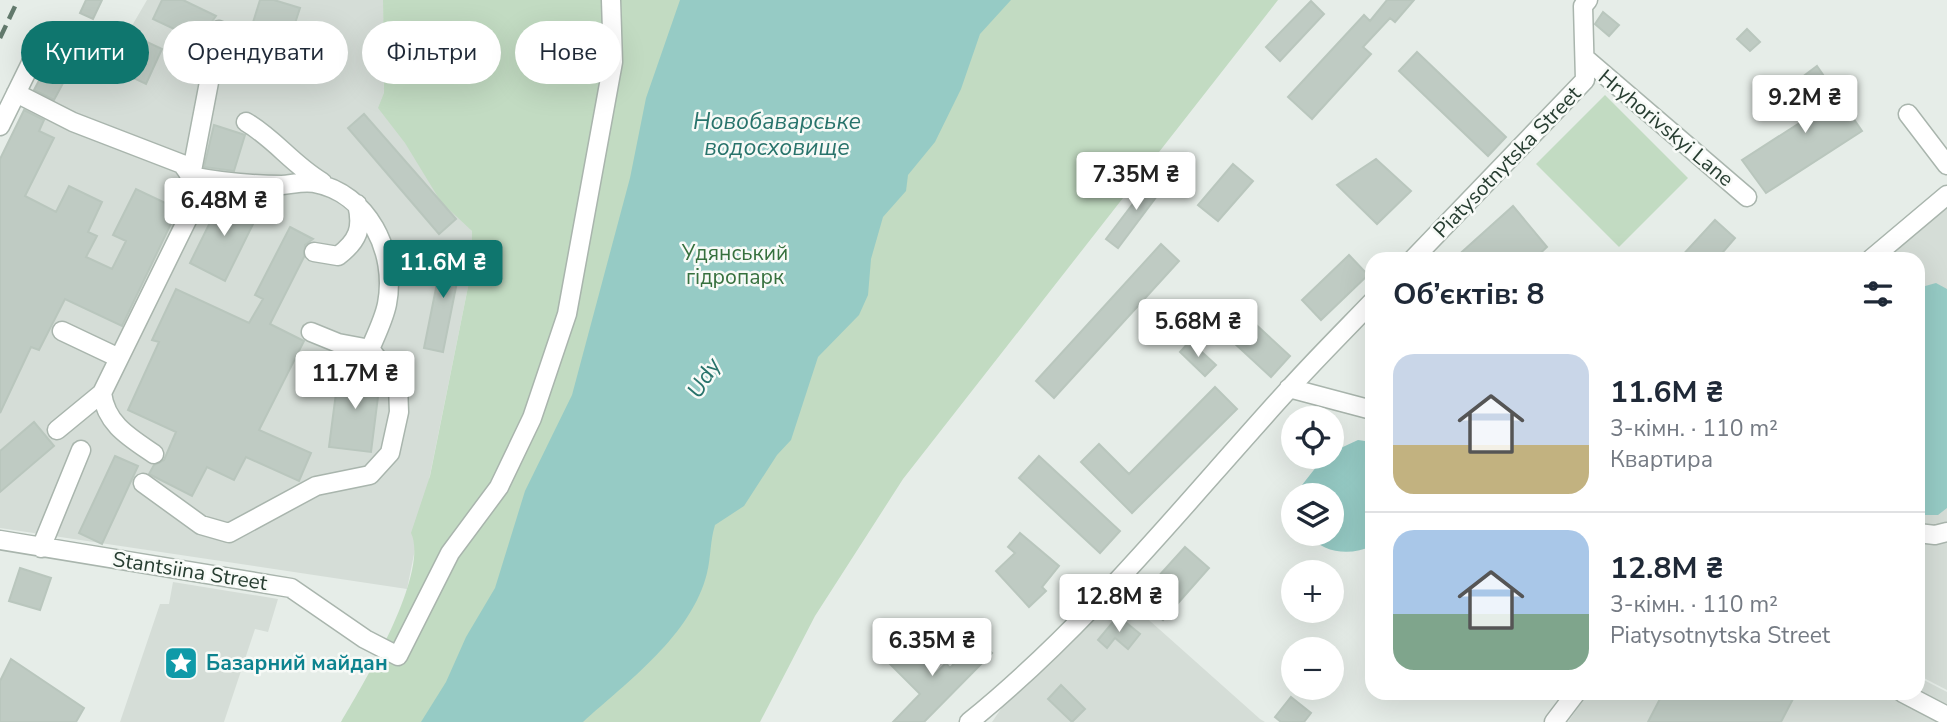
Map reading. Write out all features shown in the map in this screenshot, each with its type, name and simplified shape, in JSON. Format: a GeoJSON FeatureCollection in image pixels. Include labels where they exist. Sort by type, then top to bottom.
{"type":"FeatureCollection","features":[{"type":"Feature","properties":{"kind":"street","name":"Stantsiina Street"},"geometry":{"type":"LineString","coordinates":[[0,540],[291,588],[365,639],[398,656],[450,553],[499,487],[532,418],[567,314],[613,62],[611,0]]}},
{"type":"Feature","properties":{"kind":"street","name":"Piatysotnytska Street"},"geometry":{"type":"LineString","coordinates":[[1420,252],[1585,80],[1583,6],[1588,0]]}},
{"type":"Feature","properties":{"kind":"street","name":"Hryhorivskyi Lane"},"geometry":{"type":"LineString","coordinates":[[1585,58],[1747,197]]}},
{"type":"Feature","properties":{"kind":"street"},"geometry":{"type":"LineString","coordinates":[[0,126],[21,83]]}},
{"type":"Feature","properties":{"kind":"street"},"geometry":{"type":"LineString","coordinates":[[191,176],[209,84]]}},
{"type":"Feature","properties":{"kind":"street"},"geometry":{"type":"LineString","coordinates":[[16,93],[73,122],[181,163],[191,176],[197,195],[102,393],[57,430]]}},
{"type":"Feature","properties":{"kind":"street"},"geometry":{"type":"LineString","coordinates":[[1908,114],[1947,165]]}},
{"type":"Feature","properties":{"kind":"street"},"geometry":{"type":"LineString","coordinates":[[246,122],[266,134],[298,167],[357,204],[374,224],[383,248],[387,303],[370,349]]}},
{"type":"Feature","properties":{"kind":"street"},"geometry":{"type":"LineString","coordinates":[[191,176],[228,183],[311,182],[331,187]]}},
{"type":"Feature","properties":{"kind":"street"},"geometry":{"type":"LineString","coordinates":[[1879,252],[1947,195]]}},
{"type":"Feature","properties":{"kind":"street"},"geometry":{"type":"LineString","coordinates":[[314,252],[338,256],[352,245],[362,224],[357,204]]}},
{"type":"Feature","properties":{"kind":"street"},"geometry":{"type":"LineString","coordinates":[[969,722],[1021,680],[1113,588],[1289,388],[1365,309]]}},
{"type":"Feature","properties":{"kind":"street"},"geometry":{"type":"LineString","coordinates":[[62,331],[119,358]]}},
{"type":"Feature","properties":{"kind":"street"},"geometry":{"type":"LineString","coordinates":[[144,482],[201,525],[229,533],[316,486],[370,475],[390,453],[399,412],[398,385],[370,349],[338,344],[311,332]]}},
{"type":"Feature","properties":{"kind":"street"},"geometry":{"type":"LineString","coordinates":[[1289,388],[1365,408]]}},
{"type":"Feature","properties":{"kind":"street"},"geometry":{"type":"LineString","coordinates":[[102,393],[104,408],[114,425],[154,454]]}},
{"type":"Feature","properties":{"kind":"street"},"geometry":{"type":"LineString","coordinates":[[41,548],[81,450]]}},
{"type":"Feature","properties":{"kind":"street"},"geometry":{"type":"LineString","coordinates":[[1925,534],[1947,532]]}},
{"type":"Feature","properties":{"kind":"street"},"geometry":{"type":"LineString","coordinates":[[1554,722],[1571,700]]}},
{"type":"Feature","properties":{"kind":"street"},"geometry":{"type":"LineString","coordinates":[[1916,700],[1947,716]]}},
{"type":"Feature","properties":{"kind":"shaded area"},"geometry":{"type":"Polygon","coordinates":[[[147,0],[383,0],[383,21],[362,21],[362,84],[384,84],[384,100],[472,231],[471,272],[407,589],[0,528],[0,159],[38,84],[149,84],[149,21],[135,21],[147,0]]]}},
{"type":"Feature","properties":{"kind":"shaded area"},"geometry":{"type":"Polygon","coordinates":[[[1947,200],[1947,690],[1925,679],[1925,252],[1888,252],[1947,200]]]}},
{"type":"Feature","properties":{"kind":"shaded area"},"geometry":{"type":"Polygon","coordinates":[[[173,582],[278,599],[268,632],[255,629],[224,722],[120,722],[160,604],[169,604],[173,582]]]}},
{"type":"Feature","properties":{"kind":"shaded area"},"geometry":{"type":"Polygon","coordinates":[[[1113,588],[1265,722],[992,722],[1021,680],[1113,588]]]}},
{"type":"Feature","properties":{"kind":"shaded area"},"geometry":{"type":"Polygon","coordinates":[[[1925,681],[1947,692],[1947,722],[1568,722],[1583,700],[1925,700],[1925,681]]]}},
{"type":"Feature","properties":{"kind":"green space","name":"Удянський гідропарк"},"geometry":{"type":"Polygon","coordinates":[[[383,0],[1278,0],[903,479],[815,616],[760,722],[341,722],[391,629],[411,574],[414,551],[411,533],[430,476],[471,272],[472,231],[441,202],[405,143],[378,108],[384,93],[384,84],[501,84],[501,21],[383,21],[383,0]]]}},
{"type":"Feature","properties":{"kind":"green space"},"geometry":{"type":"Polygon","coordinates":[[[1605,95],[1688,178],[1619,247],[1536,164],[1605,95]]]}},
{"type":"Feature","properties":{"kind":"water","name":"Новобаварське водосховище"},"geometry":{"type":"Polygon","coordinates":[[[680,0],[1011,0],[980,34],[961,89],[935,142],[908,175],[906,191],[883,217],[871,259],[868,295],[859,315],[818,357],[791,440],[777,455],[744,506],[715,525],[707,573],[699,596],[673,637],[638,674],[583,722],[421,722],[446,682],[466,637],[495,588],[525,491],[572,395],[630,178],[646,98],[680,0]]]}},
{"type":"Feature","properties":{"kind":"water"},"geometry":{"type":"Polygon","coordinates":[[[1936,283],[1947,289],[1947,508],[1938,515],[1925,515],[1925,286],[1936,283]]]}},
{"type":"Feature","properties":{"kind":"water"},"geometry":{"type":"Polygon","coordinates":[[[1358,440],[1365,441],[1365,549],[1346,552],[1321,546],[1344,546],[1344,483],[1304,483],[1315,469],[1344,469],[1344,446],[1358,440]]]}},
{"type":"Feature","properties":{"kind":"building"},"geometry":{"type":"Polygon","coordinates":[[[86,0],[102,0],[93,19],[80,13],[86,0]]]}},
{"type":"Feature","properties":{"kind":"building"},"geometry":{"type":"Polygon","coordinates":[[[162,0],[183,0],[216,16],[212,21],[163,21],[163,24],[153,19],[162,0]]]}},
{"type":"Feature","properties":{"kind":"building"},"geometry":{"type":"Polygon","coordinates":[[[260,0],[274,0],[300,8],[296,21],[253,21],[260,0]]]}},
{"type":"Feature","properties":{"kind":"building"},"geometry":{"type":"Polygon","coordinates":[[[1387,0],[1414,0],[1395,22],[1390,18],[1363,47],[1371,54],[1312,119],[1288,97],[1364,15],[1370,21],[1387,0]]]}},
{"type":"Feature","properties":{"kind":"building"},"geometry":{"type":"Polygon","coordinates":[[[1311,1],[1324,14],[1280,61],[1266,47],[1311,1]]]}},
{"type":"Feature","properties":{"kind":"building"},"geometry":{"type":"Polygon","coordinates":[[[1603,12],[1619,25],[1609,36],[1595,24],[1603,12]]]}},
{"type":"Feature","properties":{"kind":"building"},"geometry":{"type":"Polygon","coordinates":[[[1747,29],[1760,42],[1750,51],[1737,39],[1747,29]]]}},
{"type":"Feature","properties":{"kind":"building"},"geometry":{"type":"Polygon","coordinates":[[[149,43],[162,49],[149,77],[149,43]]]}},
{"type":"Feature","properties":{"kind":"building"},"geometry":{"type":"Polygon","coordinates":[[[1417,52],[1506,137],[1488,156],[1399,71],[1417,52]]]}},
{"type":"Feature","properties":{"kind":"building"},"geometry":{"type":"Polygon","coordinates":[[[1817,66],[1862,131],[1766,193],[1742,160],[1815,113],[1793,84],[1817,66]]]}},
{"type":"Feature","properties":{"kind":"building"},"geometry":{"type":"Polygon","coordinates":[[[37,84],[63,84],[54,100],[34,90],[37,84]]]}},
{"type":"Feature","properties":{"kind":"building"},"geometry":{"type":"Polygon","coordinates":[[[24,110],[44,120],[39,131],[54,138],[25,196],[56,212],[69,186],[102,202],[88,232],[97,236],[86,257],[112,269],[126,241],[113,235],[136,189],[178,209],[122,326],[65,299],[39,350],[31,347],[0,413],[0,159],[24,110]]]}},
{"type":"Feature","properties":{"kind":"building"},"geometry":{"type":"Polygon","coordinates":[[[364,114],[456,219],[439,234],[348,128],[364,114]]]}},
{"type":"Feature","properties":{"kind":"building"},"geometry":{"type":"Polygon","coordinates":[[[214,125],[245,135],[234,171],[204,167],[214,125]]]}},
{"type":"Feature","properties":{"kind":"building"},"geometry":{"type":"Polygon","coordinates":[[[1376,159],[1411,191],[1377,224],[1337,185],[1376,159]]]}},
{"type":"Feature","properties":{"kind":"building"},"geometry":{"type":"Polygon","coordinates":[[[1233,164],[1253,181],[1218,221],[1198,205],[1233,164]]]}},
{"type":"Feature","properties":{"kind":"building"},"geometry":{"type":"Polygon","coordinates":[[[1155,175],[1166,184],[1118,248],[1106,239],[1155,175]]]}},
{"type":"Feature","properties":{"kind":"building"},"geometry":{"type":"Polygon","coordinates":[[[223,196],[258,214],[225,281],[190,263],[223,196]]]}},
{"type":"Feature","properties":{"kind":"building"},"geometry":{"type":"Polygon","coordinates":[[[1513,206],[1547,247],[1542,252],[1462,252],[1513,206]]]}},
{"type":"Feature","properties":{"kind":"building"},"geometry":{"type":"Polygon","coordinates":[[[1715,220],[1735,238],[1723,252],[1685,252],[1715,220]]]}},
{"type":"Feature","properties":{"kind":"building"},"geometry":{"type":"Polygon","coordinates":[[[290,227],[313,239],[305,245],[304,257],[270,324],[304,341],[259,430],[311,453],[299,481],[246,457],[234,480],[207,467],[192,496],[149,474],[154,465],[164,460],[176,432],[128,410],[159,342],[152,340],[176,289],[249,323],[263,299],[255,295],[290,227]]]}},
{"type":"Feature","properties":{"kind":"building"},"geometry":{"type":"Polygon","coordinates":[[[1161,244],[1179,261],[1054,398],[1036,381],[1161,244]]]}},
{"type":"Feature","properties":{"kind":"building"},"geometry":{"type":"Polygon","coordinates":[[[444,248],[463,252],[443,352],[424,348],[444,248]]]}},
{"type":"Feature","properties":{"kind":"building"},"geometry":{"type":"Polygon","coordinates":[[[1349,255],[1365,272],[1365,278],[1321,320],[1302,300],[1349,255]]]}},
{"type":"Feature","properties":{"kind":"building"},"geometry":{"type":"Polygon","coordinates":[[[1239,309],[1290,356],[1271,377],[1220,330],[1239,309]]]}},
{"type":"Feature","properties":{"kind":"building"},"geometry":{"type":"Polygon","coordinates":[[[1190,341],[1216,365],[1205,376],[1180,352],[1190,341]]]}},
{"type":"Feature","properties":{"kind":"building"},"geometry":{"type":"Polygon","coordinates":[[[339,370],[376,375],[380,381],[371,452],[329,447],[339,370]]]}},
{"type":"Feature","properties":{"kind":"building"},"geometry":{"type":"Polygon","coordinates":[[[1215,387],[1237,409],[1132,513],[1081,462],[1099,444],[1129,474],[1215,387]]]}},
{"type":"Feature","properties":{"kind":"building"},"geometry":{"type":"Polygon","coordinates":[[[34,422],[54,446],[0,492],[0,451],[34,422]]]}},
{"type":"Feature","properties":{"kind":"building"},"geometry":{"type":"Polygon","coordinates":[[[115,456],[138,466],[102,544],[79,533],[115,456]]]}},
{"type":"Feature","properties":{"kind":"building"},"geometry":{"type":"Polygon","coordinates":[[[1039,456],[1120,531],[1100,553],[1019,478],[1039,456]]]}},
{"type":"Feature","properties":{"kind":"building"},"geometry":{"type":"Polygon","coordinates":[[[1020,533],[1059,566],[1042,587],[1046,591],[1029,607],[996,571],[1015,553],[1008,547],[1020,533]]]}},
{"type":"Feature","properties":{"kind":"building"},"geometry":{"type":"Polygon","coordinates":[[[1185,547],[1209,568],[1163,620],[1138,599],[1185,547]]]}},
{"type":"Feature","properties":{"kind":"building"},"geometry":{"type":"Polygon","coordinates":[[[20,568],[51,578],[40,610],[9,601],[20,568]]]}},
{"type":"Feature","properties":{"kind":"building"},"geometry":{"type":"Polygon","coordinates":[[[1118,616],[1140,634],[1128,649],[1115,638],[1107,648],[1098,640],[1118,616]]]}},
{"type":"Feature","properties":{"kind":"building"},"geometry":{"type":"Polygon","coordinates":[[[898,638],[935,674],[946,663],[950,668],[977,639],[992,653],[924,722],[893,722],[920,694],[881,655],[898,638]]]}},
{"type":"Feature","properties":{"kind":"building"},"geometry":{"type":"Polygon","coordinates":[[[11,659],[84,708],[76,722],[0,722],[0,681],[11,659]]]}},
{"type":"Feature","properties":{"kind":"building"},"geometry":{"type":"Polygon","coordinates":[[[1061,685],[1085,709],[1072,722],[1048,699],[1061,685]]]}},
{"type":"Feature","properties":{"kind":"building"},"geometry":{"type":"Polygon","coordinates":[[[1289,700],[1295,700],[1311,713],[1304,722],[1281,722],[1275,717],[1289,700]]]}},
{"type":"Feature","properties":{"kind":"building"},"geometry":{"type":"Polygon","coordinates":[[[1659,700],[1792,700],[1781,722],[1648,722],[1659,700]]]}},
{"type":"Feature","properties":{"kind":"railway"},"geometry":{"type":"LineString","coordinates":[[0,38],[18,0]]}},
{"type":"Feature","properties":{"kind":"place","name":"Базарний майдан"},"geometry":{"type":"Point","coordinates":[181,663]}},
{"type":"Feature","properties":{"kind":"water label","name":"Udy"},"geometry":{"type":"Point","coordinates":[704,378]}}]}
